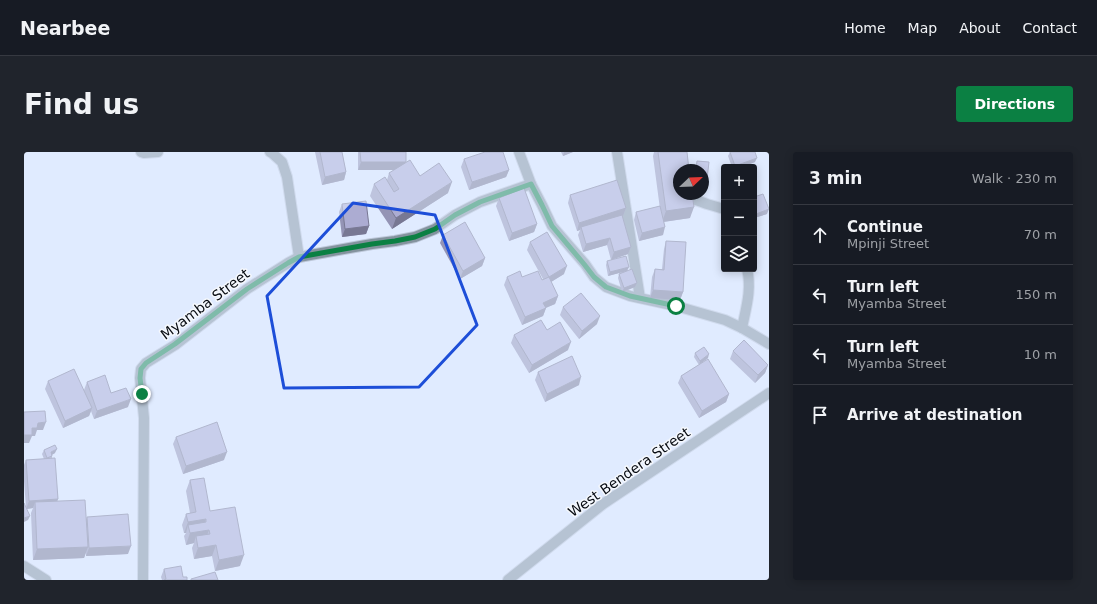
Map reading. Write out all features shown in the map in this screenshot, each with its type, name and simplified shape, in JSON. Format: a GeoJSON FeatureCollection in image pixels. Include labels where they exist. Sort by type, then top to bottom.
{"type":"FeatureCollection","features":[{"type":"Feature","properties":{"kind":"street"},"geometry":{"type":"LineString","coordinates":[[141,152],[158,152]]}},
{"type":"Feature","properties":{"kind":"street"},"geometry":{"type":"LineString","coordinates":[[270,152],[282,162],[287,177],[299,257]]}},
{"type":"Feature","properties":{"kind":"street"},"geometry":{"type":"LineString","coordinates":[[519,152],[531,184],[552,226],[594,277],[606,287],[630,296],[676,306],[725,320],[769,344]]}},
{"type":"Feature","properties":{"kind":"street"},"geometry":{"type":"LineString","coordinates":[[617,152],[640,298]]}},
{"type":"Feature","properties":{"kind":"street","name":"Myamba Street"},"geometry":{"type":"LineString","coordinates":[[143,580],[144,418],[140,378],[141,369],[146,363],[175,344],[247,289],[299,257],[415,237],[435,229],[455,215],[480,202],[531,184]]}},
{"type":"Feature","properties":{"kind":"street"},"geometry":{"type":"LineString","coordinates":[[696,200],[721,208]]}},
{"type":"Feature","properties":{"kind":"street"},"geometry":{"type":"LineString","coordinates":[[742,328],[749,292],[748,272]]}},
{"type":"Feature","properties":{"kind":"street","name":"West Bendera Street"},"geometry":{"type":"LineString","coordinates":[[508,580],[603,504],[769,393]]}},
{"type":"Feature","properties":{"kind":"street"},"geometry":{"type":"LineString","coordinates":[[24,566],[46,580]]}},
{"type":"Feature","properties":{"kind":"highlighted area"},"geometry":{"type":"Polygon","coordinates":[[[353,203],[435,215],[477,325],[419,387],[284,388],[267,296],[353,203]]]}},
{"type":"Feature","properties":{"kind":"building"},"geometry":{"type":"Polygon","coordinates":[[[320,152],[342,152],[346,172],[325,177],[320,152]]]}},
{"type":"Feature","properties":{"kind":"building"},"geometry":{"type":"Polygon","coordinates":[[[360,152],[406,152],[406,162],[361,162],[360,152]]]}},
{"type":"Feature","properties":{"kind":"building"},"geometry":{"type":"Polygon","coordinates":[[[485,152],[503,152],[509,170],[472,182],[464,159],[485,152]]]}},
{"type":"Feature","properties":{"kind":"building"},"geometry":{"type":"Polygon","coordinates":[[[658,152],[687,152],[688,164],[673,164],[673,200],[693,200],[694,207],[666,211],[658,152]]]}},
{"type":"Feature","properties":{"kind":"building"},"geometry":{"type":"Polygon","coordinates":[[[730,152],[755,152],[757,158],[740,164],[734,164],[730,152]]]}},
{"type":"Feature","properties":{"kind":"building"},"geometry":{"type":"Polygon","coordinates":[[[410,160],[420,176],[439,163],[452,182],[396,218],[374,184],[385,177],[394,192],[399,189],[389,173],[410,160]]]}},
{"type":"Feature","properties":{"kind":"building"},"geometry":{"type":"Polygon","coordinates":[[[697,161],[709,162],[709,164],[697,164],[697,161]]]}},
{"type":"Feature","properties":{"kind":"building"},"geometry":{"type":"Polygon","coordinates":[[[617,180],[626,208],[579,223],[570,195],[617,180]]]}},
{"type":"Feature","properties":{"kind":"building"},"geometry":{"type":"Polygon","coordinates":[[[524,188],[537,224],[512,233],[499,198],[524,188]]]}},
{"type":"Feature","properties":{"kind":"building"},"geometry":{"type":"Polygon","coordinates":[[[763,194],[769,209],[757,214],[757,196],[763,194]]]}},
{"type":"Feature","properties":{"kind":"building"},"geometry":{"type":"Polygon","coordinates":[[[366,201],[369,226],[345,229],[342,204],[366,201]]]}},
{"type":"Feature","properties":{"kind":"building"},"geometry":{"type":"Polygon","coordinates":[[[660,206],[665,227],[642,233],[636,212],[660,206]]]}},
{"type":"Feature","properties":{"kind":"building"},"geometry":{"type":"Polygon","coordinates":[[[622,215],[631,247],[614,252],[610,238],[586,244],[581,227],[622,215]]]}},
{"type":"Feature","properties":{"kind":"building"},"geometry":{"type":"Polygon","coordinates":[[[465,222],[485,258],[463,271],[443,235],[465,222]]]}},
{"type":"Feature","properties":{"kind":"building"},"geometry":{"type":"Polygon","coordinates":[[[547,232],[567,266],[549,277],[530,242],[547,232]]]}},
{"type":"Feature","properties":{"kind":"building"},"geometry":{"type":"Polygon","coordinates":[[[666,241],[686,242],[683,292],[653,290],[655,269],[664,270],[666,241]]]}},
{"type":"Feature","properties":{"kind":"building"},"geometry":{"type":"Polygon","coordinates":[[[626,256],[629,267],[610,272],[607,261],[626,256]]]}},
{"type":"Feature","properties":{"kind":"building"},"geometry":{"type":"Polygon","coordinates":[[[632,269],[637,283],[624,288],[619,274],[632,269]]]}},
{"type":"Feature","properties":{"kind":"building"},"geometry":{"type":"Polygon","coordinates":[[[520,271],[522,277],[538,271],[542,280],[549,277],[558,296],[543,303],[546,308],[525,317],[507,277],[520,271]]]}},
{"type":"Feature","properties":{"kind":"building"},"geometry":{"type":"Polygon","coordinates":[[[581,293],[600,316],[582,331],[563,307],[581,293]]]}},
{"type":"Feature","properties":{"kind":"building"},"geometry":{"type":"Polygon","coordinates":[[[541,320],[547,330],[560,322],[571,342],[532,365],[514,335],[541,320]]]}},
{"type":"Feature","properties":{"kind":"building"},"geometry":{"type":"Polygon","coordinates":[[[744,340],[768,365],[758,375],[733,351],[744,340]]]}},
{"type":"Feature","properties":{"kind":"building"},"geometry":{"type":"Polygon","coordinates":[[[704,347],[709,354],[700,361],[695,353],[704,347]]]}},
{"type":"Feature","properties":{"kind":"building"},"geometry":{"type":"Polygon","coordinates":[[[572,356],[581,377],[547,394],[538,372],[572,356]]]}},
{"type":"Feature","properties":{"kind":"building"},"geometry":{"type":"Polygon","coordinates":[[[708,359],[729,394],[702,411],[681,376],[708,359]]]}},
{"type":"Feature","properties":{"kind":"building"},"geometry":{"type":"Polygon","coordinates":[[[74,369],[92,408],[65,421],[48,381],[74,369]]]}},
{"type":"Feature","properties":{"kind":"building"},"geometry":{"type":"Polygon","coordinates":[[[105,375],[111,393],[126,388],[131,399],[97,411],[87,382],[105,375]]]}},
{"type":"Feature","properties":{"kind":"building"},"geometry":{"type":"Polygon","coordinates":[[[45,411],[46,422],[38,423],[37,428],[32,428],[32,435],[24,435],[24,412],[45,411]]]}},
{"type":"Feature","properties":{"kind":"building"},"geometry":{"type":"Polygon","coordinates":[[[217,422],[227,452],[186,466],[176,437],[217,422]]]}},
{"type":"Feature","properties":{"kind":"building"},"geometry":{"type":"Polygon","coordinates":[[[55,445],[57,449],[51,452],[52,456],[47,458],[44,450],[55,445]]]}},
{"type":"Feature","properties":{"kind":"building"},"geometry":{"type":"Polygon","coordinates":[[[55,458],[58,499],[29,501],[26,460],[55,458]]]}},
{"type":"Feature","properties":{"kind":"building"},"geometry":{"type":"Polygon","coordinates":[[[204,478],[210,511],[235,507],[244,555],[219,560],[216,545],[198,548],[196,536],[210,534],[209,530],[190,533],[188,525],[206,522],[206,519],[188,522],[186,514],[196,512],[190,480],[204,478]]]}},
{"type":"Feature","properties":{"kind":"building"},"geometry":{"type":"Polygon","coordinates":[[[85,500],[88,547],[37,549],[35,502],[85,500]]]}},
{"type":"Feature","properties":{"kind":"building"},"geometry":{"type":"Polygon","coordinates":[[[24,503],[30,516],[24,518],[24,503]]]}},
{"type":"Feature","properties":{"kind":"building"},"geometry":{"type":"Polygon","coordinates":[[[128,514],[131,546],[89,548],[87,517],[128,514]]]}},
{"type":"Feature","properties":{"kind":"building"},"geometry":{"type":"Polygon","coordinates":[[[181,566],[183,577],[187,577],[187,580],[164,580],[166,579],[164,569],[181,566]]]}},
{"type":"Feature","properties":{"kind":"building"},"geometry":{"type":"Polygon","coordinates":[[[215,572],[218,580],[191,580],[191,579],[215,572]]]}},
{"type":"Feature","properties":{"kind":"route"},"geometry":{"type":"LineString","coordinates":[[142,394],[140,378],[141,369],[146,363],[175,344],[247,289],[299,257],[415,237],[435,229],[455,215],[480,202],[531,184],[552,226],[594,277],[606,287],[630,296],[676,306]]}}]}
